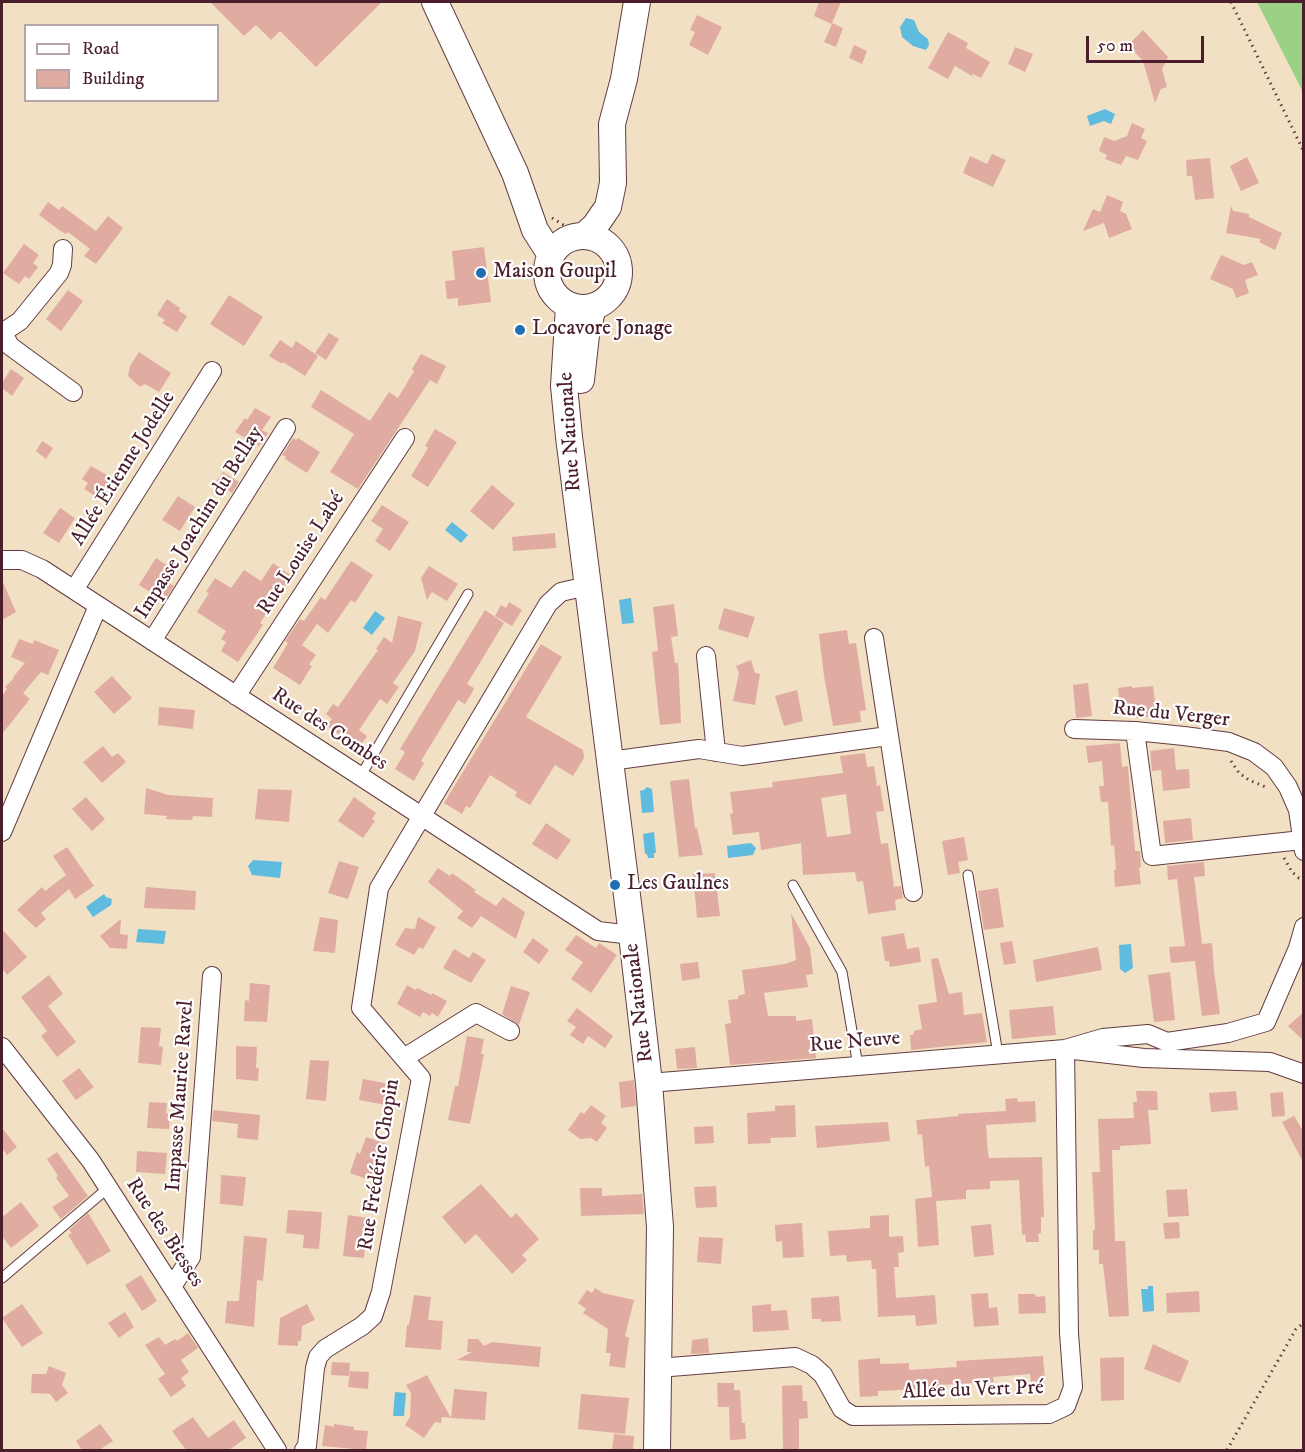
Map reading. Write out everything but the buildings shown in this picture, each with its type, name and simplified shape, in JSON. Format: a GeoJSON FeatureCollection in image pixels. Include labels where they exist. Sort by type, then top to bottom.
{"type":"FeatureCollection","features":[{"type":"Feature","properties":{"kind":"main road"},"geometry":{"type":"LineString","coordinates":[[435,2],[515,173],[544,221],[567,243]]}},
{"type":"Feature","properties":{"kind":"main road"},"geometry":{"type":"LineString","coordinates":[[567,243],[598,238],[613,250],[620,270],[617,286],[608,299],[581,306],[554,293],[549,284],[548,264],[567,243],[595,226],[608,207],[613,183],[612,124],[624,79],[637,2]]}},
{"type":"Feature","properties":{"kind":"main road"},"geometry":{"type":"LineString","coordinates":[[613,250],[627,190],[624,79]]}},
{"type":"Feature","properties":{"kind":"main road","name":"Rue Nationale"},"geometry":{"type":"LineString","coordinates":[[581,306],[564,386],[649,1083],[660,1227],[657,1450]]}},
{"type":"Feature","properties":{"kind":"street"},"geometry":{"type":"LineString","coordinates":[[63,249],[62,265],[58,273],[20,321],[2,333],[10,346],[74,392]]}},
{"type":"Feature","properties":{"kind":"street","name":"Allée Étienne Jodelle"},"geometry":{"type":"LineString","coordinates":[[74,590],[212,371]]}},
{"type":"Feature","properties":{"kind":"street","name":"Impasse Joachim du Bellay"},"geometry":{"type":"LineString","coordinates":[[152,641],[286,428]]}},
{"type":"Feature","properties":{"kind":"street","name":"Rue Louise Labé"},"geometry":{"type":"LineString","coordinates":[[236,696],[405,438]]}},
{"type":"Feature","properties":{"kind":"street","name":"Rue des Combes"},"geometry":{"type":"LineString","coordinates":[[2,560],[22,560],[42,569],[597,931],[632,935]]}},
{"type":"Feature","properties":{"kind":"street","name":"Rue Frédéric Chopin"},"geometry":{"type":"LineString","coordinates":[[304,1450],[318,1357],[325,1349],[362,1326],[373,1316],[381,1292],[420,1078],[361,1008],[379,888],[548,604],[561,592],[587,586]]}},
{"type":"Feature","properties":{"kind":"street"},"geometry":{"type":"LineString","coordinates":[[2,832],[98,606]]}},
{"type":"Feature","properties":{"kind":"street"},"geometry":{"type":"LineString","coordinates":[[874,638],[913,892]]}},
{"type":"Feature","properties":{"kind":"street"},"geometry":{"type":"LineString","coordinates":[[706,656],[716,752]]}},
{"type":"Feature","properties":{"kind":"street","name":"Rue du Verger"},"geometry":{"type":"LineString","coordinates":[[1074,729],[1135,731],[1229,742],[1254,752],[1274,767],[1288,787],[1298,810],[1303,845]]}},
{"type":"Feature","properties":{"kind":"street"},"geometry":{"type":"LineString","coordinates":[[1135,731],[1152,856],[1281,842],[1303,845]]}},
{"type":"Feature","properties":{"kind":"street"},"geometry":{"type":"LineString","coordinates":[[610,761],[699,749],[742,756],[888,736]]}},
{"type":"Feature","properties":{"kind":"street","name":"Rue Neuve"},"geometry":{"type":"LineString","coordinates":[[1065,1049],[1103,1038],[1148,1034],[1167,1042],[1228,1034],[1266,1022],[1298,948],[1304,927]]}},
{"type":"Feature","properties":{"kind":"street","name":"Impasse Maurice Ravel"},"geometry":{"type":"LineString","coordinates":[[172,1287],[191,1257],[212,976]]}},
{"type":"Feature","properties":{"kind":"street"},"geometry":{"type":"LineString","coordinates":[[404,1059],[476,1013],[510,1031]]}},
{"type":"Feature","properties":{"kind":"street","name":"Rue des Biesses"},"geometry":{"type":"LineString","coordinates":[[2,1047],[91,1161],[277,1450]]}},
{"type":"Feature","properties":{"kind":"street","name":"Rue Neuve"},"geometry":{"type":"LineString","coordinates":[[649,1083],[1065,1049],[1144,1058],[1270,1062],[1304,1074]]}},
{"type":"Feature","properties":{"kind":"street","name":"Allée du Vert Pré"},"geometry":{"type":"LineString","coordinates":[[658,1368],[795,1357],[812,1365],[823,1375],[842,1408],[853,1416],[1049,1414],[1066,1406],[1073,1387],[1069,1333],[1065,1049]]}},
{"type":"Feature","properties":{"kind":"lane"},"geometry":{"type":"LineString","coordinates":[[360,777],[468,594]]}},
{"type":"Feature","properties":{"kind":"lane"},"geometry":{"type":"LineString","coordinates":[[968,875],[998,1054]]}},
{"type":"Feature","properties":{"kind":"lane"},"geometry":{"type":"LineString","coordinates":[[793,885],[842,972],[858,1066]]}},
{"type":"Feature","properties":{"kind":"lane"},"geometry":{"type":"LineString","coordinates":[[2,1278],[108,1188]]}},
{"type":"Feature","properties":{"kind":"path"},"geometry":{"type":"LineString","coordinates":[[1231,2],[1304,152]]}},
{"type":"Feature","properties":{"kind":"path"},"geometry":{"type":"LineString","coordinates":[[1229,742],[1228,751],[1231,762],[1239,773],[1271,789]]}},
{"type":"Feature","properties":{"kind":"path"},"geometry":{"type":"LineString","coordinates":[[1281,842],[1288,866],[1299,878],[1304,878]]}},
{"type":"Feature","properties":{"kind":"path"},"geometry":{"type":"LineString","coordinates":[[1227,1450],[1296,1329],[1304,1323]]}},
{"type":"Feature","properties":{"kind":"green space"},"geometry":{"type":"Polygon","coordinates":[[[1257,2],[1303,2],[1303,92],[1257,2]]]}},
{"type":"Feature","properties":{"kind":"water"},"geometry":{"type":"Polygon","coordinates":[[[906,18],[914,20],[919,32],[928,39],[929,45],[926,50],[913,46],[902,37],[900,27],[906,18]]]}},
{"type":"Feature","properties":{"kind":"water"},"geometry":{"type":"Polygon","coordinates":[[[1105,109],[1115,114],[1111,124],[1104,121],[1090,126],[1087,116],[1105,109]]]}},
{"type":"Feature","properties":{"kind":"water"},"geometry":{"type":"Polygon","coordinates":[[[452,522],[468,535],[461,543],[445,530],[452,522]]]}},
{"type":"Feature","properties":{"kind":"water"},"geometry":{"type":"Polygon","coordinates":[[[631,598],[634,623],[622,624],[619,600],[631,598]]]}},
{"type":"Feature","properties":{"kind":"water"},"geometry":{"type":"Polygon","coordinates":[[[375,611],[385,618],[372,635],[363,628],[375,611]]]}},
{"type":"Feature","properties":{"kind":"water"},"geometry":{"type":"Polygon","coordinates":[[[647,787],[652,789],[654,812],[642,813],[640,791],[647,787]]]}},
{"type":"Feature","properties":{"kind":"water"},"geometry":{"type":"Polygon","coordinates":[[[654,832],[656,853],[654,853],[654,858],[648,858],[645,854],[643,834],[654,832]]]}},
{"type":"Feature","properties":{"kind":"water"},"geometry":{"type":"Polygon","coordinates":[[[751,843],[756,848],[753,855],[728,858],[727,846],[751,843]]]}},
{"type":"Feature","properties":{"kind":"water"},"geometry":{"type":"Polygon","coordinates":[[[253,860],[282,862],[280,878],[252,875],[248,866],[253,860]]]}},
{"type":"Feature","properties":{"kind":"water"},"geometry":{"type":"Polygon","coordinates":[[[104,894],[112,899],[111,905],[93,917],[86,907],[104,894]]]}},
{"type":"Feature","properties":{"kind":"water"},"geometry":{"type":"Polygon","coordinates":[[[138,929],[166,931],[164,944],[136,942],[138,929]]]}},
{"type":"Feature","properties":{"kind":"water"},"geometry":{"type":"Polygon","coordinates":[[[1131,944],[1133,968],[1125,973],[1120,969],[1119,945],[1131,944]]]}},
{"type":"Feature","properties":{"kind":"water"},"geometry":{"type":"Polygon","coordinates":[[[1148,1286],[1153,1286],[1154,1311],[1143,1312],[1141,1289],[1148,1289],[1148,1286]]]}},
{"type":"Feature","properties":{"kind":"water"},"geometry":{"type":"Polygon","coordinates":[[[395,1392],[406,1393],[404,1416],[393,1416],[395,1392]]]}},
{"type":"Feature","properties":{"kind":"place","name":"Maison Goupil"},"geometry":{"type":"Point","coordinates":[481,273]}},
{"type":"Feature","properties":{"kind":"place","name":"Locavore Jonage"},"geometry":{"type":"Point","coordinates":[520,330]}},
{"type":"Feature","properties":{"kind":"place","name":"Les Gaulnes"},"geometry":{"type":"Point","coordinates":[615,885]}}]}
